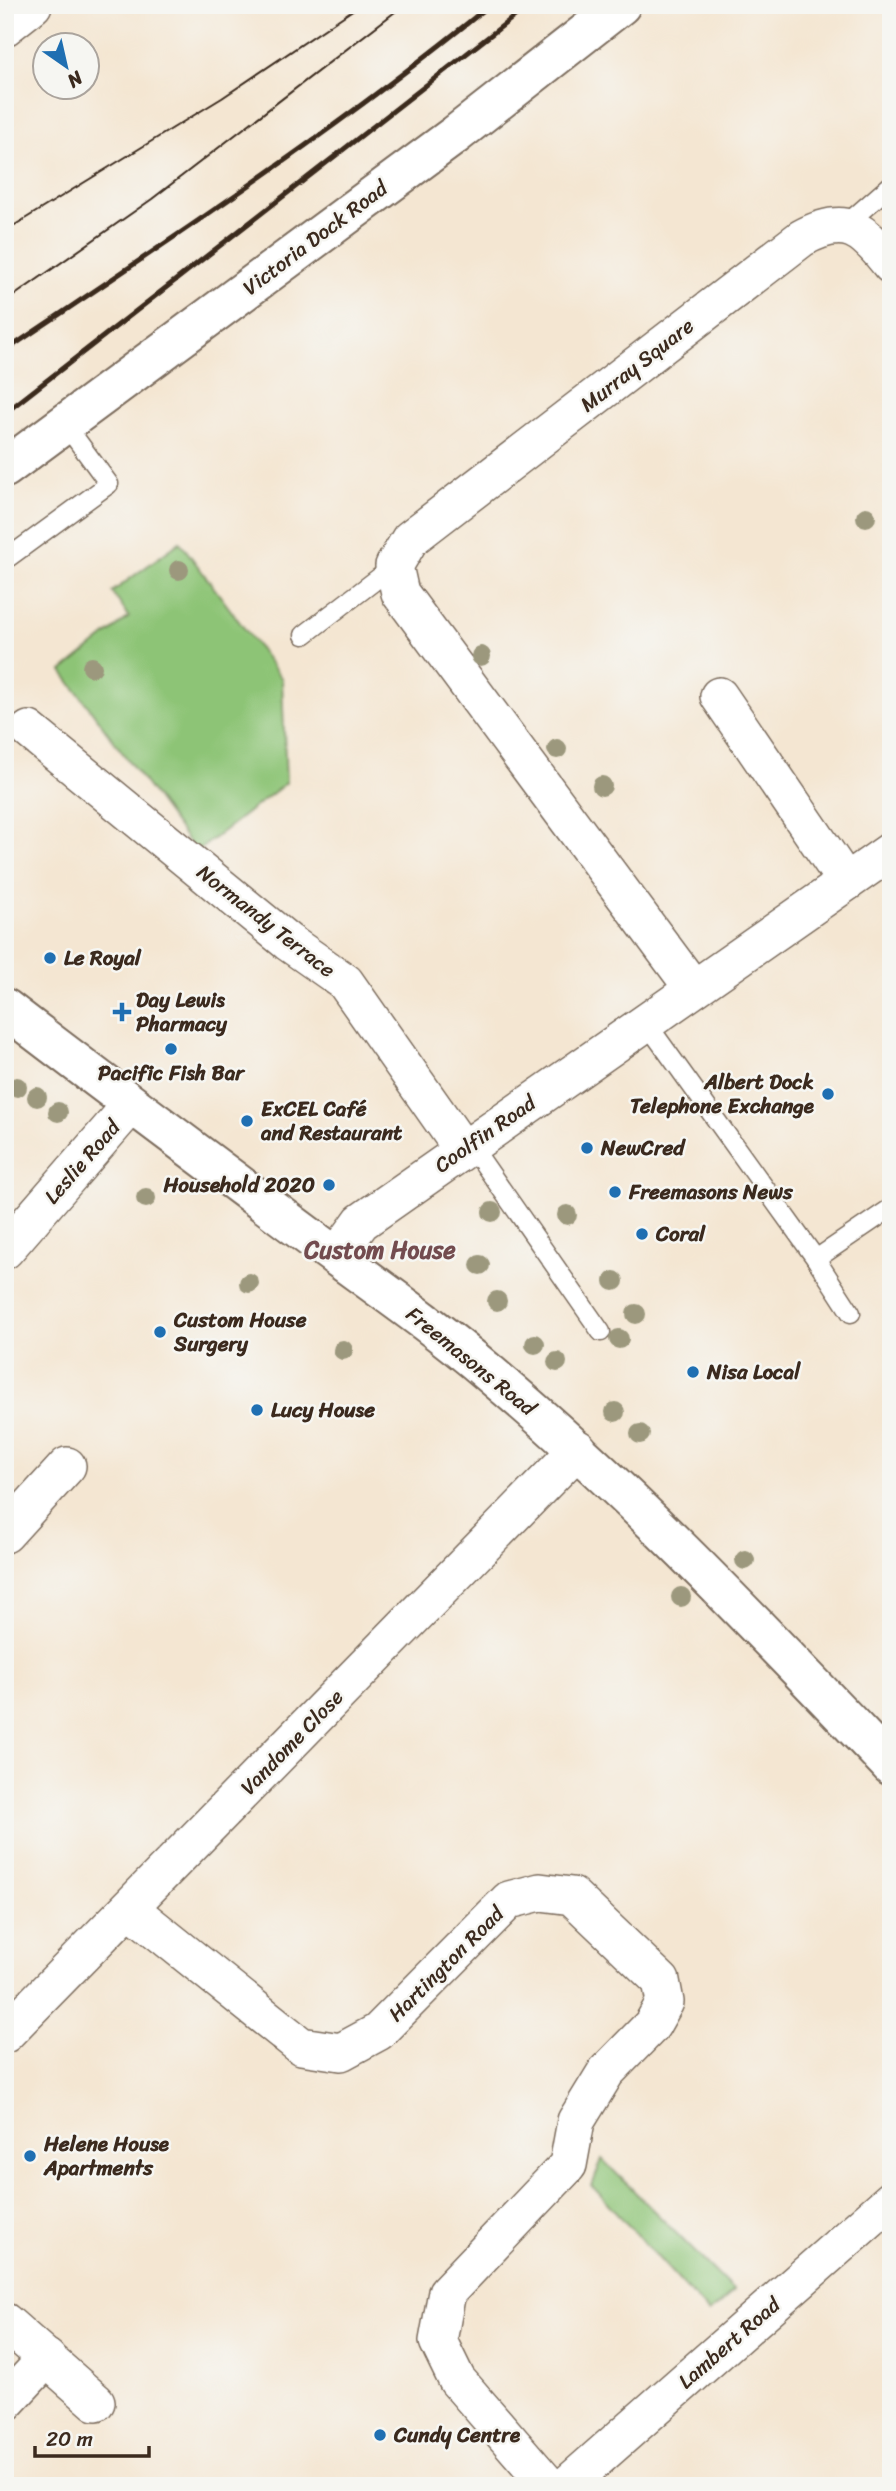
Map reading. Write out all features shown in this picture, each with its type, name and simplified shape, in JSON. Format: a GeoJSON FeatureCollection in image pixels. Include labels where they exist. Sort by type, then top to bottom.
{"type":"FeatureCollection","features":[{"type":"Feature","properties":{"kind":"street"},"geometry":{"type":"LineString","coordinates":[[5,27],[33,5]]}},
{"type":"Feature","properties":{"kind":"street","name":"Victoria Dock Road"},"geometry":{"type":"LineString","coordinates":[[5,468],[454,135],[621,5]]}},
{"type":"Feature","properties":{"kind":"street"},"geometry":{"type":"LineString","coordinates":[[845,225],[870,239],[891,265]]}},
{"type":"Feature","properties":{"kind":"street","name":"Murray Square"},"geometry":{"type":"LineString","coordinates":[[394,566],[410,539],[802,238],[822,227],[845,225]]}},
{"type":"Feature","properties":{"kind":"street"},"geometry":{"type":"LineString","coordinates":[[394,566],[400,593],[693,988]]}},
{"type":"Feature","properties":{"kind":"street"},"geometry":{"type":"LineString","coordinates":[[719,696],[846,882]]}},
{"type":"Feature","properties":{"kind":"street","name":"Normandy Terrace"},"geometry":{"type":"LineString","coordinates":[[29,730],[289,942],[345,982],[466,1147]]}},
{"type":"Feature","properties":{"kind":"street","name":"Coolfin Road"},"geometry":{"type":"LineString","coordinates":[[336,1257],[361,1222],[891,851]]}},
{"type":"Feature","properties":{"kind":"street","name":"Freemasons Road"},"geometry":{"type":"LineString","coordinates":[[5,1007],[131,1105],[467,1354],[578,1449],[773,1640],[891,1766]]}},
{"type":"Feature","properties":{"kind":"street","name":"Leslie Road"},"geometry":{"type":"LineString","coordinates":[[5,1250],[131,1105]]}},
{"type":"Feature","properties":{"kind":"street","name":"Vandome Close"},"geometry":{"type":"LineString","coordinates":[[5,2034],[578,1449]]}},
{"type":"Feature","properties":{"kind":"street"},"geometry":{"type":"LineString","coordinates":[[6,1534],[66,1466]]}},
{"type":"Feature","properties":{"kind":"street","name":"Hartington Road"},"geometry":{"type":"LineString","coordinates":[[129,1908],[302,2046],[341,2052],[378,2032],[509,1900],[540,1892],[572,1896],[661,1981],[665,2002],[652,2025],[606,2072],[576,2121],[568,2165],[447,2292],[438,2342],[457,2380],[549,2486]]}},
{"type":"Feature","properties":{"kind":"street","name":"Lambert Road"},"geometry":{"type":"LineString","coordinates":[[566,2486],[891,2200]]}},
{"type":"Feature","properties":{"kind":"street"},"geometry":{"type":"LineString","coordinates":[[5,2322],[96,2402]]}},
{"type":"Feature","properties":{"kind":"street"},"geometry":{"type":"LineString","coordinates":[[5,2403],[47,2358]]}},
{"type":"Feature","properties":{"kind":"lane"},"geometry":{"type":"LineString","coordinates":[[845,225],[891,185]]}},
{"type":"Feature","properties":{"kind":"lane"},"geometry":{"type":"LineString","coordinates":[[5,560],[109,484],[65,424]]}},
{"type":"Feature","properties":{"kind":"lane","name":"Murray Square"},"geometry":{"type":"LineString","coordinates":[[304,635],[394,566]]}},
{"type":"Feature","properties":{"kind":"lane"},"geometry":{"type":"LineString","coordinates":[[645,1021],[816,1259],[851,1313]]}},
{"type":"Feature","properties":{"kind":"lane"},"geometry":{"type":"LineString","coordinates":[[466,1147],[601,1332]]}},
{"type":"Feature","properties":{"kind":"lane"},"geometry":{"type":"LineString","coordinates":[[816,1259],[891,1208]]}},
{"type":"Feature","properties":{"kind":"green space"},"geometry":{"type":"Polygon","coordinates":[[[180,542],[282,679],[286,783],[196,852],[62,671],[129,617],[112,592],[180,542]]]}},
{"type":"Feature","properties":{"kind":"green space"},"geometry":{"type":"Polygon","coordinates":[[[602,2159],[734,2291],[709,2313],[592,2186],[602,2159]]]}},
{"type":"Feature","properties":{"kind":"tram line"},"geometry":{"type":"LineString","coordinates":[[5,231],[222,98],[360,5]]}},
{"type":"Feature","properties":{"kind":"tram line"},"geometry":{"type":"LineString","coordinates":[[5,302],[152,199],[404,5]]}},
{"type":"Feature","properties":{"kind":"railway"},"geometry":{"type":"LineString","coordinates":[[5,351],[312,141],[490,5]]}},
{"type":"Feature","properties":{"kind":"railway"},"geometry":{"type":"LineString","coordinates":[[5,413],[529,5]]}},
{"type":"Feature","properties":{"kind":"place","name":"Le Royal"},"geometry":{"type":"Point","coordinates":[50,958]}},
{"type":"Feature","properties":{"kind":"place","name":"Day Lewis Pharmacy"},"geometry":{"type":"Point","coordinates":[122,1012]}},
{"type":"Feature","properties":{"kind":"place","name":"Pacific Fish Bar"},"geometry":{"type":"Point","coordinates":[171,1049]}},
{"type":"Feature","properties":{"kind":"place","name":"Albert Dock Telephone Exchange"},"geometry":{"type":"Point","coordinates":[828,1094]}},
{"type":"Feature","properties":{"kind":"place","name":"ExCEL Café and Restaurant"},"geometry":{"type":"Point","coordinates":[247,1121]}},
{"type":"Feature","properties":{"kind":"place","name":"NewCred"},"geometry":{"type":"Point","coordinates":[587,1148]}},
{"type":"Feature","properties":{"kind":"place","name":"Household 2020"},"geometry":{"type":"Point","coordinates":[329,1185]}},
{"type":"Feature","properties":{"kind":"place","name":"Freemasons News"},"geometry":{"type":"Point","coordinates":[615,1192]}},
{"type":"Feature","properties":{"kind":"place","name":"Coral"},"geometry":{"type":"Point","coordinates":[642,1234]}},
{"type":"Feature","properties":{"kind":"place","name":"Custom House Surgery"},"geometry":{"type":"Point","coordinates":[160,1332]}},
{"type":"Feature","properties":{"kind":"place","name":"Nisa Local"},"geometry":{"type":"Point","coordinates":[693,1372]}},
{"type":"Feature","properties":{"kind":"place","name":"Lucy House"},"geometry":{"type":"Point","coordinates":[257,1410]}},
{"type":"Feature","properties":{"kind":"place","name":"Helene House Apartments"},"geometry":{"type":"Point","coordinates":[30,2156]}},
{"type":"Feature","properties":{"kind":"place","name":"Cundy Centre"},"geometry":{"type":"Point","coordinates":[380,2435]}},
{"type":"Feature","properties":{"kind":"district","name":"Custom House"},"geometry":{"type":"Point","coordinates":[380,1250]}}]}
